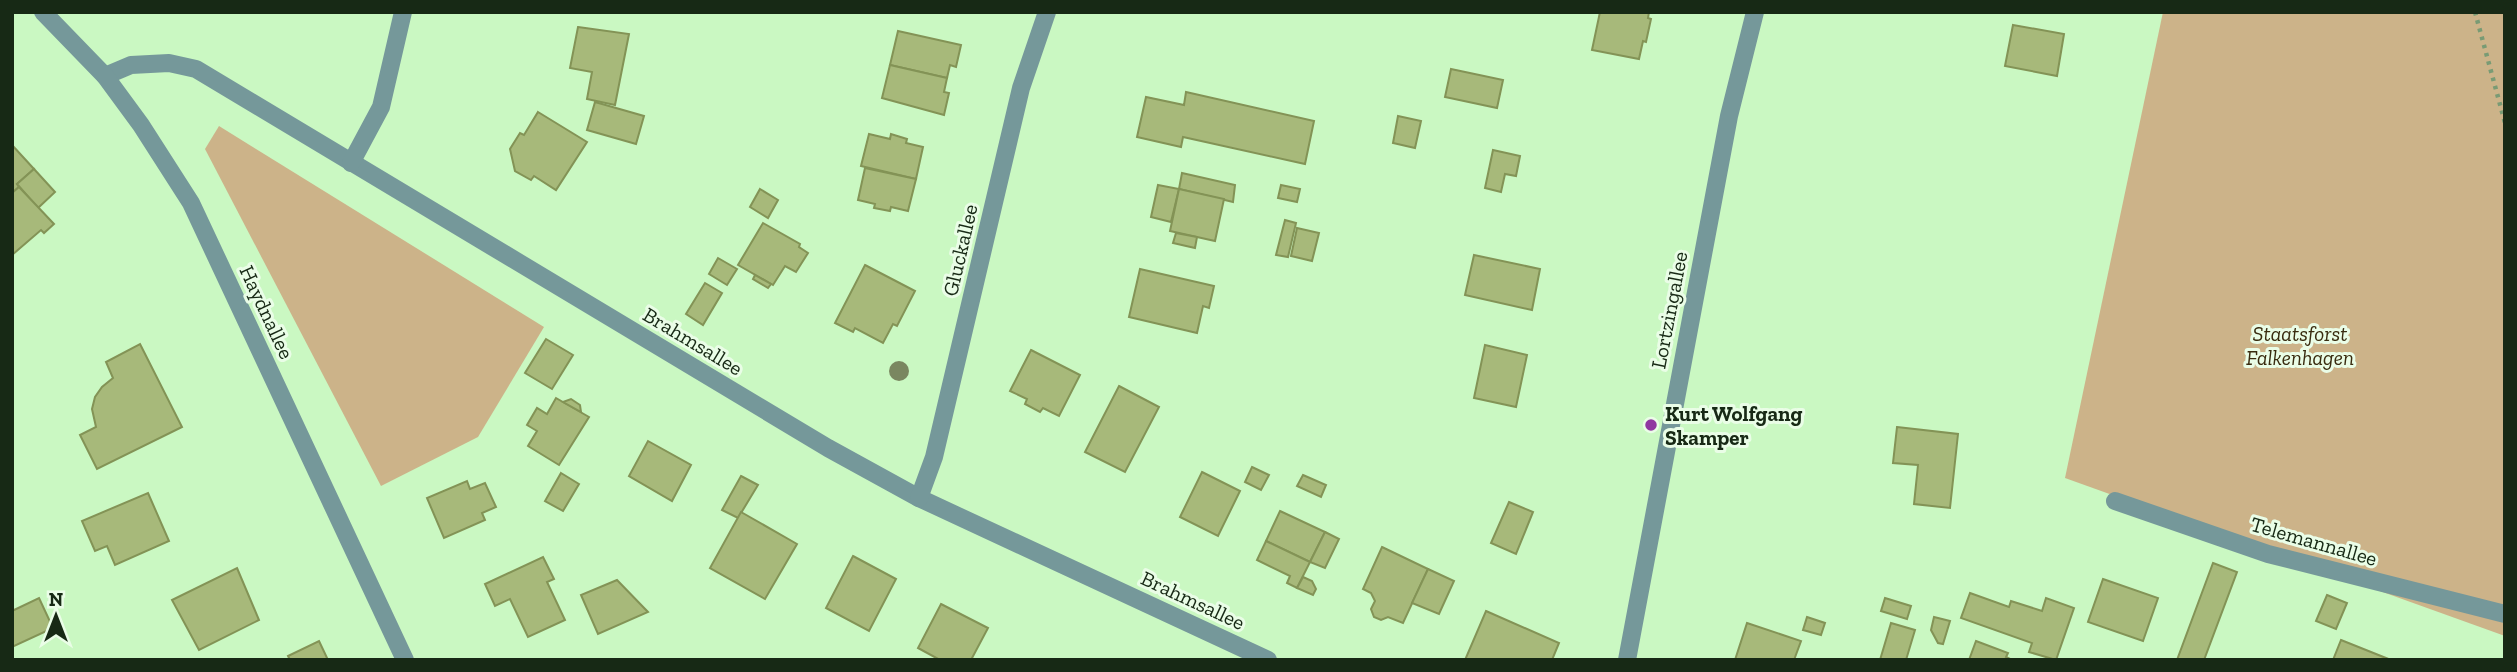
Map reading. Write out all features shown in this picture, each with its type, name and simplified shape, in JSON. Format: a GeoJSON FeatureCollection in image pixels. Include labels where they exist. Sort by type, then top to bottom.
{"type":"FeatureCollection","features":[{"type":"Feature","properties":{"kind":"street","name":"Haydnallee"},"geometry":{"type":"LineString","coordinates":[[43,12],[105,76],[141,125],[191,203],[405,660]]}},
{"type":"Feature","properties":{"kind":"street"},"geometry":{"type":"LineString","coordinates":[[351,163],[381,107],[403,12]]}},
{"type":"Feature","properties":{"kind":"street","name":"Gluckallee"},"geometry":{"type":"LineString","coordinates":[[919,498],[934,457],[1021,88],[1047,12]]}},
{"type":"Feature","properties":{"kind":"street","name":"Lortzingallee"},"geometry":{"type":"LineString","coordinates":[[1628,660],[1729,116],[1755,12]]}},
{"type":"Feature","properties":{"kind":"street","name":"Brahmsallee"},"geometry":{"type":"LineString","coordinates":[[105,76],[131,65],[169,63],[196,69],[828,448],[919,498],[1268,660]]}},
{"type":"Feature","properties":{"kind":"street","name":"Telemannallee"},"geometry":{"type":"LineString","coordinates":[[2115,501],[2268,554],[2505,614]]}},
{"type":"Feature","properties":{"kind":"path"},"geometry":{"type":"LineString","coordinates":[[2475,12],[2505,123]]}},
{"type":"Feature","properties":{"kind":"green space","name":"Staatsforst Falkenhagen"},"geometry":{"type":"Polygon","coordinates":[[[2163,12],[2505,12],[2505,636],[2065,478],[2163,12]]]}},
{"type":"Feature","properties":{"kind":"green space"},"geometry":{"type":"Polygon","coordinates":[[[219,126],[544,327],[478,437],[381,486],[205,149],[219,126]]]}},
{"type":"Feature","properties":{"kind":"building"},"geometry":{"type":"Polygon","coordinates":[[[1600,12],[1649,12],[1648,18],[1651,19],[1639,59],[1592,50],[1600,12]]]}},
{"type":"Feature","properties":{"kind":"building"},"geometry":{"type":"Polygon","coordinates":[[[2013,25],[2064,34],[2057,76],[2005,66],[2013,25]]]}},
{"type":"Feature","properties":{"kind":"building"},"geometry":{"type":"Polygon","coordinates":[[[578,27],[629,34],[615,105],[587,99],[592,72],[570,68],[578,27]]]}},
{"type":"Feature","properties":{"kind":"building"},"geometry":{"type":"Polygon","coordinates":[[[898,31],[961,45],[956,67],[950,65],[947,78],[890,65],[898,31]]]}},
{"type":"Feature","properties":{"kind":"building"},"geometry":{"type":"Polygon","coordinates":[[[890,65],[947,78],[944,92],[949,93],[944,115],[882,98],[890,65]]]}},
{"type":"Feature","properties":{"kind":"building"},"geometry":{"type":"Polygon","coordinates":[[[1451,69],[1503,80],[1497,108],[1445,97],[1451,69]]]}},
{"type":"Feature","properties":{"kind":"building"},"geometry":{"type":"Polygon","coordinates":[[[1186,92],[1314,121],[1305,164],[1183,137],[1181,147],[1137,137],[1146,97],[1184,105],[1186,92]]]}},
{"type":"Feature","properties":{"kind":"building"},"geometry":{"type":"Polygon","coordinates":[[[595,102],[644,116],[636,144],[587,130],[595,102]]]}},
{"type":"Feature","properties":{"kind":"building"},"geometry":{"type":"Polygon","coordinates":[[[538,112],[587,142],[556,190],[534,176],[531,180],[515,171],[510,149],[520,133],[524,135],[538,112]]]}},
{"type":"Feature","properties":{"kind":"building"},"geometry":{"type":"Polygon","coordinates":[[[1398,116],[1421,121],[1415,148],[1393,143],[1398,116]]]}},
{"type":"Feature","properties":{"kind":"building"},"geometry":{"type":"Polygon","coordinates":[[[869,134],[890,139],[891,134],[907,139],[906,143],[923,147],[916,179],[861,166],[869,134]]]}},
{"type":"Feature","properties":{"kind":"building"},"geometry":{"type":"Polygon","coordinates":[[[12,145],[34,169],[17,184],[19,187],[12,193],[12,145]]]}},
{"type":"Feature","properties":{"kind":"building"},"geometry":{"type":"Polygon","coordinates":[[[1493,150],[1520,156],[1516,176],[1505,174],[1501,192],[1485,188],[1493,150]]]}},
{"type":"Feature","properties":{"kind":"building"},"geometry":{"type":"Polygon","coordinates":[[[865,168],[916,179],[908,211],[891,207],[890,211],[874,208],[875,204],[858,200],[865,168]]]}},
{"type":"Feature","properties":{"kind":"building"},"geometry":{"type":"Polygon","coordinates":[[[34,169],[55,192],[38,208],[17,184],[34,169]]]}},
{"type":"Feature","properties":{"kind":"building"},"geometry":{"type":"Polygon","coordinates":[[[1182,173],[1235,185],[1233,202],[1179,189],[1182,173]]]}},
{"type":"Feature","properties":{"kind":"building"},"geometry":{"type":"Polygon","coordinates":[[[1158,185],[1179,189],[1171,222],[1151,217],[1158,185]]]}},
{"type":"Feature","properties":{"kind":"building"},"geometry":{"type":"Polygon","coordinates":[[[1281,185],[1300,189],[1297,202],[1278,198],[1281,185]]]}},
{"type":"Feature","properties":{"kind":"building"},"geometry":{"type":"Polygon","coordinates":[[[19,187],[54,224],[44,233],[41,230],[12,255],[12,193],[19,187]]]}},
{"type":"Feature","properties":{"kind":"building"},"geometry":{"type":"Polygon","coordinates":[[[760,189],[778,200],[768,218],[750,207],[760,189]]]}},
{"type":"Feature","properties":{"kind":"building"},"geometry":{"type":"Polygon","coordinates":[[[1179,189],[1224,199],[1215,241],[1170,231],[1179,189]]]}},
{"type":"Feature","properties":{"kind":"building"},"geometry":{"type":"Polygon","coordinates":[[[1285,220],[1296,223],[1288,257],[1276,255],[1285,220]]]}},
{"type":"Feature","properties":{"kind":"building"},"geometry":{"type":"Polygon","coordinates":[[[763,223],[800,244],[799,247],[808,253],[796,272],[785,266],[773,285],[738,265],[763,223]]]}},
{"type":"Feature","properties":{"kind":"building"},"geometry":{"type":"Polygon","coordinates":[[[1297,228],[1319,233],[1312,261],[1291,256],[1297,228]]]}},
{"type":"Feature","properties":{"kind":"building"},"geometry":{"type":"Polygon","coordinates":[[[1176,233],[1197,237],[1195,248],[1173,243],[1176,233]]]}},
{"type":"Feature","properties":{"kind":"building"},"geometry":{"type":"Polygon","coordinates":[[[1474,255],[1540,269],[1532,310],[1465,295],[1474,255]]]}},
{"type":"Feature","properties":{"kind":"building"},"geometry":{"type":"Polygon","coordinates":[[[718,258],[737,269],[727,285],[709,274],[718,258]]]}},
{"type":"Feature","properties":{"kind":"building"},"geometry":{"type":"Polygon","coordinates":[[[865,265],[915,291],[897,326],[893,324],[883,343],[855,328],[853,332],[835,323],[865,265]]]}},
{"type":"Feature","properties":{"kind":"building"},"geometry":{"type":"Polygon","coordinates":[[[1140,269],[1214,286],[1209,308],[1203,306],[1197,333],[1129,317],[1140,269]]]}},
{"type":"Feature","properties":{"kind":"building"},"geometry":{"type":"Polygon","coordinates":[[[755,275],[771,284],[768,288],[753,279],[755,275]]]}},
{"type":"Feature","properties":{"kind":"building"},"geometry":{"type":"Polygon","coordinates":[[[705,283],[722,293],[703,325],[686,314],[705,283]]]}},
{"type":"Feature","properties":{"kind":"building"},"geometry":{"type":"Polygon","coordinates":[[[546,339],[573,355],[552,389],[525,373],[546,339]]]}},
{"type":"Feature","properties":{"kind":"building"},"geometry":{"type":"Polygon","coordinates":[[[140,344],[182,427],[97,469],[80,435],[96,427],[92,409],[95,397],[113,378],[106,362],[140,344]]]}},
{"type":"Feature","properties":{"kind":"building"},"geometry":{"type":"Polygon","coordinates":[[[1485,345],[1527,355],[1516,407],[1474,398],[1485,345]]]}},
{"type":"Feature","properties":{"kind":"building"},"geometry":{"type":"Polygon","coordinates":[[[1031,350],[1080,375],[1059,416],[1043,408],[1040,412],[1025,404],[1027,399],[1010,391],[1031,350]]]}},
{"type":"Feature","properties":{"kind":"building"},"geometry":{"type":"Polygon","coordinates":[[[1119,386],[1159,407],[1125,472],[1085,452],[1119,386]]]}},
{"type":"Feature","properties":{"kind":"building"},"geometry":{"type":"Polygon","coordinates":[[[556,398],[589,417],[559,465],[528,446],[537,431],[527,425],[537,408],[547,414],[556,398]]]}},
{"type":"Feature","properties":{"kind":"building"},"geometry":{"type":"Polygon","coordinates":[[[571,399],[580,405],[581,412],[563,402],[571,399]]]}},
{"type":"Feature","properties":{"kind":"building"},"geometry":{"type":"Polygon","coordinates":[[[1897,427],[1958,434],[1950,508],[1914,504],[1918,465],[1893,463],[1897,427]]]}},
{"type":"Feature","properties":{"kind":"building"},"geometry":{"type":"Polygon","coordinates":[[[648,441],[691,465],[672,501],[629,476],[648,441]]]}},
{"type":"Feature","properties":{"kind":"building"},"geometry":{"type":"Polygon","coordinates":[[[1252,467],[1269,475],[1261,490],[1245,482],[1252,467]]]}},
{"type":"Feature","properties":{"kind":"building"},"geometry":{"type":"Polygon","coordinates":[[[1202,472],[1240,491],[1218,536],[1180,517],[1202,472]]]}},
{"type":"Feature","properties":{"kind":"building"},"geometry":{"type":"Polygon","coordinates":[[[561,473],[579,484],[563,511],[545,501],[561,473]]]}},
{"type":"Feature","properties":{"kind":"building"},"geometry":{"type":"Polygon","coordinates":[[[1303,475],[1326,485],[1321,497],[1297,486],[1303,475]]]}},
{"type":"Feature","properties":{"kind":"building"},"geometry":{"type":"Polygon","coordinates":[[[741,476],[758,485],[738,518],[722,510],[741,476]]]}},
{"type":"Feature","properties":{"kind":"building"},"geometry":{"type":"Polygon","coordinates":[[[467,481],[470,489],[485,483],[496,507],[482,513],[485,520],[444,538],[427,498],[467,481]]]}},
{"type":"Feature","properties":{"kind":"building"},"geometry":{"type":"Polygon","coordinates":[[[148,493],[169,541],[115,565],[107,546],[95,551],[82,521],[148,493]]]}},
{"type":"Feature","properties":{"kind":"building"},"geometry":{"type":"Polygon","coordinates":[[[1509,502],[1533,512],[1516,554],[1491,543],[1509,502]]]}},
{"type":"Feature","properties":{"kind":"building"},"geometry":{"type":"Polygon","coordinates":[[[1280,511],[1325,532],[1310,562],[1266,541],[1280,511]]]}},
{"type":"Feature","properties":{"kind":"building"},"geometry":{"type":"Polygon","coordinates":[[[741,512],[797,544],[765,599],[710,568],[741,512]]]}},
{"type":"Feature","properties":{"kind":"building"},"geometry":{"type":"Polygon","coordinates":[[[1325,532],[1339,539],[1325,568],[1310,562],[1325,532]]]}},
{"type":"Feature","properties":{"kind":"building"},"geometry":{"type":"Polygon","coordinates":[[[1266,541],[1310,562],[1297,588],[1287,583],[1290,576],[1257,560],[1266,541]]]}},
{"type":"Feature","properties":{"kind":"building"},"geometry":{"type":"Polygon","coordinates":[[[1382,547],[1428,569],[1403,623],[1388,617],[1381,620],[1374,617],[1371,609],[1375,601],[1371,593],[1363,589],[1382,547]]]}},
{"type":"Feature","properties":{"kind":"building"},"geometry":{"type":"Polygon","coordinates":[[[853,556],[896,579],[869,631],[826,608],[853,556]]]}},
{"type":"Feature","properties":{"kind":"building"},"geometry":{"type":"Polygon","coordinates":[[[543,557],[554,579],[547,582],[565,620],[528,637],[510,599],[495,606],[485,584],[543,557]]]}},
{"type":"Feature","properties":{"kind":"building"},"geometry":{"type":"Polygon","coordinates":[[[2213,563],[2237,572],[2204,660],[2177,660],[2213,563]]]}},
{"type":"Feature","properties":{"kind":"building"},"geometry":{"type":"Polygon","coordinates":[[[237,568],[259,620],[199,650],[172,600],[237,568]]]}},
{"type":"Feature","properties":{"kind":"building"},"geometry":{"type":"Polygon","coordinates":[[[1428,569],[1454,581],[1439,614],[1412,603],[1428,569]]]}},
{"type":"Feature","properties":{"kind":"building"},"geometry":{"type":"Polygon","coordinates":[[[1303,577],[1312,581],[1316,589],[1313,595],[1297,588],[1303,577]]]}},
{"type":"Feature","properties":{"kind":"building"},"geometry":{"type":"Polygon","coordinates":[[[2103,579],[2158,598],[2143,641],[2088,622],[2103,579]]]}},
{"type":"Feature","properties":{"kind":"building"},"geometry":{"type":"Polygon","coordinates":[[[617,580],[648,612],[598,634],[581,595],[617,580]]]}},
{"type":"Feature","properties":{"kind":"building"},"geometry":{"type":"Polygon","coordinates":[[[1970,593],[2009,607],[2011,601],[2042,611],[2046,598],[2074,608],[2056,660],[2029,652],[2032,643],[1961,618],[1970,593]]]}},
{"type":"Feature","properties":{"kind":"building"},"geometry":{"type":"Polygon","coordinates":[[[2327,595],[2347,603],[2336,629],[2316,621],[2327,595]]]}},
{"type":"Feature","properties":{"kind":"building"},"geometry":{"type":"Polygon","coordinates":[[[39,598],[53,628],[12,647],[12,611],[39,598]]]}},
{"type":"Feature","properties":{"kind":"building"},"geometry":{"type":"Polygon","coordinates":[[[1885,598],[1911,606],[1907,619],[1881,611],[1885,598]]]}},
{"type":"Feature","properties":{"kind":"building"},"geometry":{"type":"Polygon","coordinates":[[[941,604],[988,628],[971,660],[940,660],[918,648],[941,604]]]}},
{"type":"Feature","properties":{"kind":"building"},"geometry":{"type":"Polygon","coordinates":[[[1486,611],[1559,643],[1552,660],[1465,660],[1486,611]]]}},
{"type":"Feature","properties":{"kind":"building"},"geometry":{"type":"Polygon","coordinates":[[[1807,617],[1825,623],[1821,635],[1803,630],[1807,617]]]}},
{"type":"Feature","properties":{"kind":"building"},"geometry":{"type":"Polygon","coordinates":[[[1934,617],[1950,621],[1943,644],[1938,643],[1931,630],[1934,617]]]}},
{"type":"Feature","properties":{"kind":"building"},"geometry":{"type":"Polygon","coordinates":[[[1747,623],[1801,641],[1794,660],[1735,660],[1747,623]]]}},
{"type":"Feature","properties":{"kind":"building"},"geometry":{"type":"Polygon","coordinates":[[[1891,623],[1915,630],[1906,660],[1880,660],[1891,623]]]}},
{"type":"Feature","properties":{"kind":"building"},"geometry":{"type":"Polygon","coordinates":[[[2341,640],[2391,660],[2333,660],[2341,640]]]}},
{"type":"Feature","properties":{"kind":"building"},"geometry":{"type":"Polygon","coordinates":[[[319,641],[328,660],[290,660],[288,656],[319,641]]]}},
{"type":"Feature","properties":{"kind":"building"},"geometry":{"type":"Polygon","coordinates":[[[1976,641],[2008,653],[2006,657],[2012,660],[1969,660],[1976,641]]]}},
{"type":"Feature","properties":{"kind":"place","name":"Kurt Wolfgang Skamper"},"geometry":{"type":"Point","coordinates":[1651,425]}}]}
